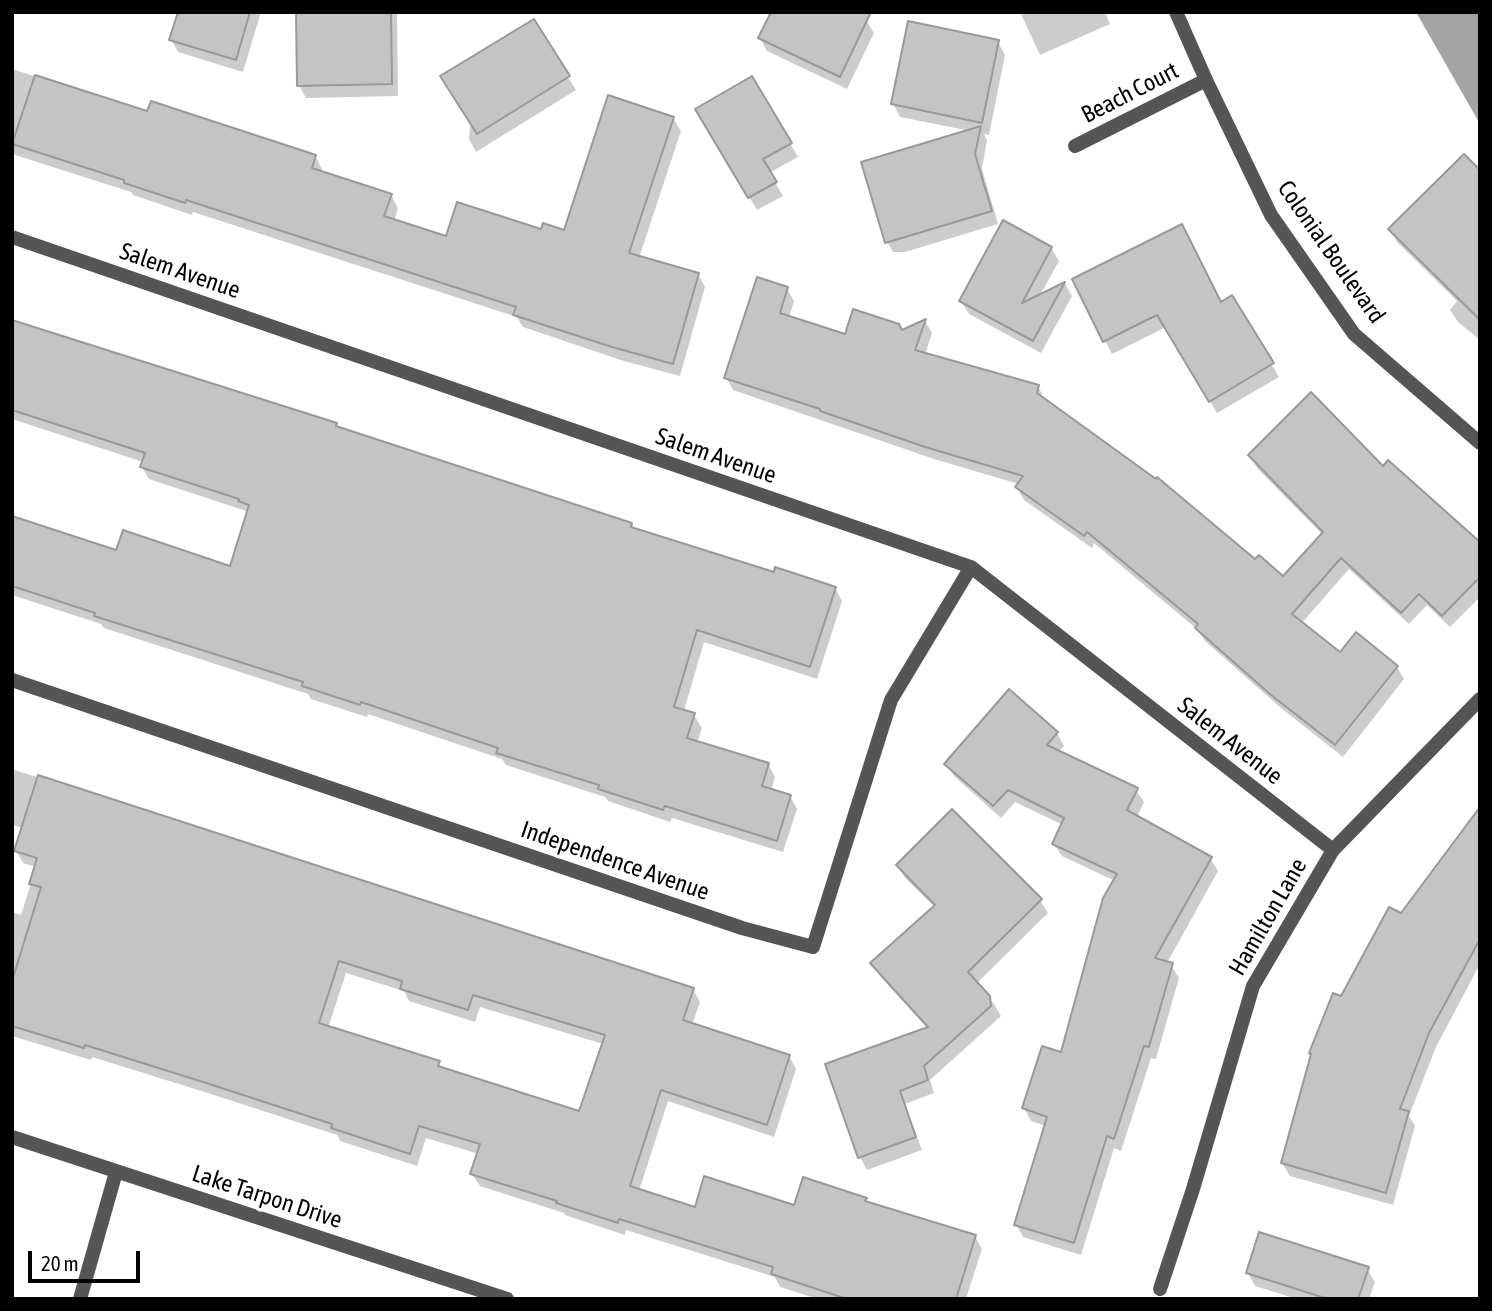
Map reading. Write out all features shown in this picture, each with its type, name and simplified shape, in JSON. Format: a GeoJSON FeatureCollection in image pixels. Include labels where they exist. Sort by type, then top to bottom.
{"type":"FeatureCollection","features":[{"type":"Feature","properties":{"kind":"street","name":"Colonial Boulevard"},"geometry":{"type":"LineString","coordinates":[[1177,12],[1206,80],[1271,215],[1354,334],[1480,443]]}},
{"type":"Feature","properties":{"kind":"street","name":"Beach Court"},"geometry":{"type":"LineString","coordinates":[[1075,146],[1206,80]]}},
{"type":"Feature","properties":{"kind":"street","name":"Salem Avenue"},"geometry":{"type":"LineString","coordinates":[[12,237],[971,567],[1333,850]]}},
{"type":"Feature","properties":{"kind":"street","name":"Independence Avenue"},"geometry":{"type":"LineString","coordinates":[[12,680],[742,928],[813,947],[891,700],[971,567]]}},
{"type":"Feature","properties":{"kind":"street","name":"Hamilton Lane"},"geometry":{"type":"LineString","coordinates":[[1160,1289],[1193,1189],[1253,986],[1333,850],[1480,699]]}},
{"type":"Feature","properties":{"kind":"street","name":"Lake Tarpon Drive"},"geometry":{"type":"LineString","coordinates":[[12,1137],[508,1299]]}},
{"type":"Feature","properties":{"kind":"street"},"geometry":{"type":"LineString","coordinates":[[80,1299],[116,1172]]}},
{"type":"Feature","properties":{"kind":"shaded area"},"geometry":{"type":"Polygon","coordinates":[[[1416,12],[1480,12],[1480,124],[1416,12]]]}},
{"type":"Feature","properties":{"kind":"building"},"geometry":{"type":"Polygon","coordinates":[[[178,12],[250,12],[236,60],[169,40],[178,12]]]}},
{"type":"Feature","properties":{"kind":"building"},"geometry":{"type":"Polygon","coordinates":[[[296,12],[391,12],[392,84],[297,86],[296,12]]]}},
{"type":"Feature","properties":{"kind":"building"},"geometry":{"type":"Polygon","coordinates":[[[771,12],[871,12],[840,77],[758,38],[771,12]]]}},
{"type":"Feature","properties":{"kind":"building"},"geometry":{"type":"Polygon","coordinates":[[[534,19],[570,76],[477,134],[440,76],[534,19]]]}},
{"type":"Feature","properties":{"kind":"building"},"geometry":{"type":"Polygon","coordinates":[[[908,21],[999,40],[982,123],[891,104],[908,21]]]}},
{"type":"Feature","properties":{"kind":"building"},"geometry":{"type":"Polygon","coordinates":[[[35,75],[147,111],[151,101],[316,155],[312,168],[392,194],[384,216],[446,236],[457,202],[541,229],[543,223],[564,230],[608,95],[674,117],[629,253],[699,273],[673,364],[513,315],[516,307],[186,200],[185,203],[12,144],[35,75]]]}},
{"type":"Feature","properties":{"kind":"building"},"geometry":{"type":"Polygon","coordinates":[[[752,76],[792,143],[763,159],[777,182],[748,198],[695,109],[752,76]]]}},
{"type":"Feature","properties":{"kind":"building"},"geometry":{"type":"Polygon","coordinates":[[[981,126],[975,154],[992,211],[885,243],[861,162],[981,126]]]}},
{"type":"Feature","properties":{"kind":"building"},"geometry":{"type":"Polygon","coordinates":[[[1464,154],[1480,170],[1480,320],[1388,229],[1464,154]]]}},
{"type":"Feature","properties":{"kind":"building"},"geometry":{"type":"Polygon","coordinates":[[[1003,220],[1052,247],[1022,303],[1065,282],[1033,341],[959,301],[1003,220]]]}},
{"type":"Feature","properties":{"kind":"building"},"geometry":{"type":"Polygon","coordinates":[[[1182,224],[1221,302],[1232,295],[1274,363],[1209,402],[1157,315],[1103,342],[1072,279],[1182,224]]]}},
{"type":"Feature","properties":{"kind":"building"},"geometry":{"type":"Polygon","coordinates":[[[757,277],[788,287],[780,313],[845,334],[853,309],[899,324],[902,330],[926,319],[915,350],[1039,385],[1037,393],[1156,479],[1157,477],[1255,559],[1259,555],[1283,576],[1323,532],[1248,455],[1311,392],[1383,466],[1388,460],[1480,542],[1480,577],[1442,616],[1419,594],[1401,613],[1341,558],[1292,614],[1340,652],[1356,632],[1398,666],[1335,745],[1271,695],[1195,628],[1198,624],[1087,532],[1084,536],[1015,487],[1023,476],[925,447],[724,378],[757,277]]]}},
{"type":"Feature","properties":{"kind":"building"},"geometry":{"type":"Polygon","coordinates":[[[12,320],[337,423],[336,426],[632,523],[631,527],[774,572],[775,567],[836,587],[810,667],[697,630],[674,707],[695,713],[687,738],[769,763],[762,786],[791,795],[777,841],[665,806],[663,810],[598,789],[599,785],[496,753],[498,748],[361,702],[360,705],[302,686],[303,682],[94,616],[95,613],[12,586],[12,516],[116,550],[123,530],[230,566],[249,505],[238,501],[239,499],[140,467],[145,453],[12,410],[12,320]]]}},
{"type":"Feature","properties":{"kind":"building"},"geometry":{"type":"Polygon","coordinates":[[[1009,689],[1058,732],[1047,745],[1138,788],[1127,810],[1212,857],[1155,958],[1173,963],[1149,1047],[1144,1046],[1114,1139],[1107,1136],[1074,1243],[1014,1225],[1047,1117],[1022,1108],[1042,1046],[1061,1052],[1103,898],[1117,874],[1052,844],[1064,818],[1008,790],[993,806],[944,764],[1009,689]]]}},
{"type":"Feature","properties":{"kind":"building"},"geometry":{"type":"Polygon","coordinates":[[[38,775],[694,988],[683,1020],[790,1055],[767,1125],[661,1090],[630,1186],[695,1207],[704,1176],[794,1205],[803,1177],[867,1198],[865,1201],[976,1235],[956,1299],[847,1299],[771,1274],[773,1267],[619,1219],[618,1223],[470,1174],[480,1144],[419,1126],[410,1154],[331,1128],[332,1124],[203,1082],[85,1045],[84,1048],[12,1026],[12,981],[41,887],[29,884],[37,858],[14,851],[38,775]],[[339,961],[319,1023],[440,1061],[438,1066],[579,1111],[605,1035],[473,995],[468,1010],[400,989],[402,981],[339,961]]]}},
{"type":"Feature","properties":{"kind":"building"},"geometry":{"type":"Polygon","coordinates":[[[1480,807],[1480,939],[1429,1033],[1400,1109],[1409,1111],[1386,1193],[1281,1163],[1311,1054],[1309,1053],[1333,993],[1341,996],[1389,907],[1401,913],[1480,807]]]}},
{"type":"Feature","properties":{"kind":"building"},"geometry":{"type":"Polygon","coordinates":[[[952,809],[1042,899],[968,972],[990,996],[991,1006],[924,1066],[928,1080],[900,1091],[916,1137],[858,1158],[825,1064],[928,1027],[870,963],[935,905],[896,865],[952,809]]]}},
{"type":"Feature","properties":{"kind":"building"},"geometry":{"type":"Polygon","coordinates":[[[1259,1232],[1369,1267],[1358,1299],[1328,1299],[1246,1273],[1259,1232]]]}}]}
